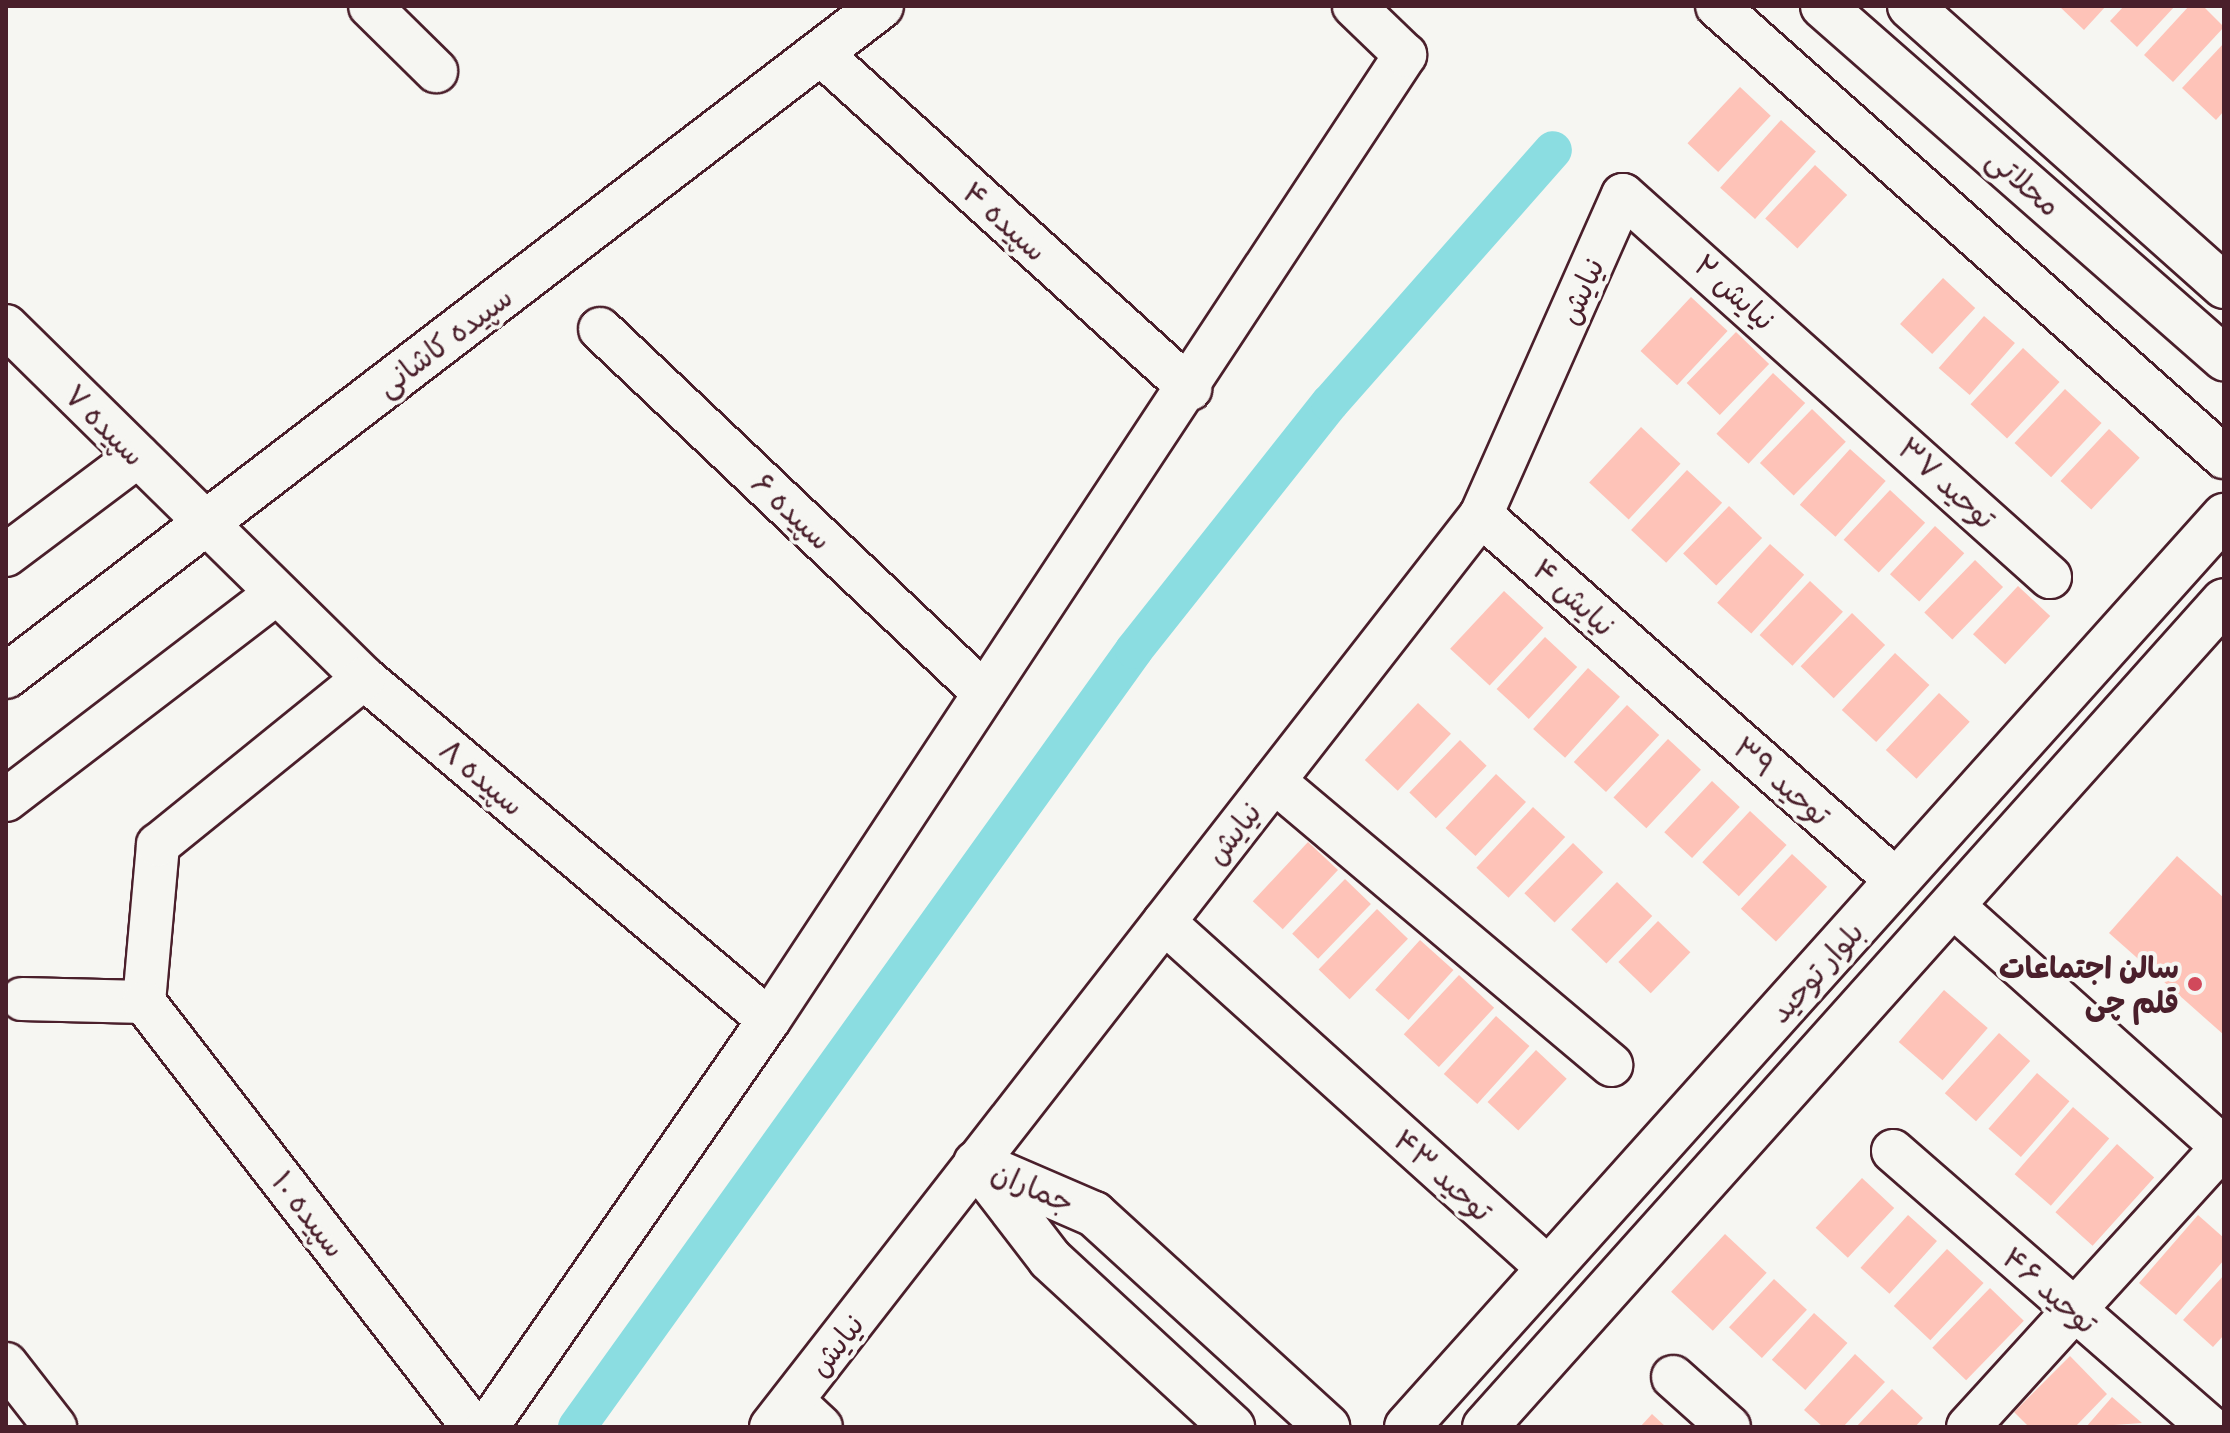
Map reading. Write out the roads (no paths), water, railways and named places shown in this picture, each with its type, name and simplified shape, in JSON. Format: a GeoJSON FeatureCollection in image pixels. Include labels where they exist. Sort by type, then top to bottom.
{"type":"FeatureCollection","features":[{"type":"Feature","properties":{"kind":"street"},"geometry":{"type":"LineString","coordinates":[[370,6],[436,71]]}},
{"type":"Feature","properties":{"kind":"street","name":"سپیده کاشانی"},"geometry":{"type":"LineString","coordinates":[[6,676],[881,6]]}},
{"type":"Feature","properties":{"kind":"street"},"geometry":{"type":"LineString","coordinates":[[487,1427],[769,1020],[984,693],[1190,389],[1405,55],[1354,6]]}},
{"type":"Feature","properties":{"kind":"street"},"geometry":{"type":"LineString","coordinates":[[1717,6],[2224,457]]}},
{"type":"Feature","properties":{"kind":"street","name":"محلاتی"},"geometry":{"type":"LineString","coordinates":[[1823,6],[2224,358]]}},
{"type":"Feature","properties":{"kind":"street","name":"محلاتی"},"geometry":{"type":"LineString","coordinates":[[1910,6],[2224,286]]}},
{"type":"Feature","properties":{"kind":"street","name":"سپیده ۴"},"geometry":{"type":"LineString","coordinates":[[820,53],[1190,389]]}},
{"type":"Feature","properties":{"kind":"street","name":"نیایش ۲"},"geometry":{"type":"LineString","coordinates":[[1623,195],[1845,389]]}},
{"type":"Feature","properties":{"kind":"street","name":"نیایش"},"geometry":{"type":"LineString","coordinates":[[795,1418],[976,1163],[1481,515],[1623,195]]}},
{"type":"Feature","properties":{"kind":"street","name":"سپیده ۶"},"geometry":{"type":"LineString","coordinates":[[600,329],[984,693]]}},
{"type":"Feature","properties":{"kind":"street","name":"سپیده ۷"},"geometry":{"type":"LineString","coordinates":[[11,341],[138,456],[202,526]]}},
{"type":"Feature","properties":{"kind":"street","name":"توحید ۳۷"},"geometry":{"type":"LineString","coordinates":[[1845,389],[2050,577]]}},
{"type":"Feature","properties":{"kind":"street"},"geometry":{"type":"LineString","coordinates":[[6,555],[138,456]]}},
{"type":"Feature","properties":{"kind":"street","name":"نیایش ۴"},"geometry":{"type":"LineString","coordinates":[[1481,515],[1667,680]]}},
{"type":"Feature","properties":{"kind":"street","name":"بلوار توحید"},"geometry":{"type":"LineString","coordinates":[[1407,1427],[2224,516]]}},
{"type":"Feature","properties":{"kind":"street","name":"سپیده ۸"},"geometry":{"type":"LineString","coordinates":[[202,526],[364,678],[769,1020]]}},
{"type":"Feature","properties":{"kind":"street"},"geometry":{"type":"LineString","coordinates":[[6,800],[275,594]]}},
{"type":"Feature","properties":{"kind":"street","name":"بلوار توحید"},"geometry":{"type":"LineString","coordinates":[[1485,1427],[2224,601]]}},
{"type":"Feature","properties":{"kind":"street"},"geometry":{"type":"LineString","coordinates":[[22,999],[144,1002],[158,845],[364,678]]}},
{"type":"Feature","properties":{"kind":"street","name":"توحید ۳۹"},"geometry":{"type":"LineString","coordinates":[[1667,680],[1897,881]]}},
{"type":"Feature","properties":{"kind":"street"},"geometry":{"type":"LineString","coordinates":[[1274,781],[1611,1065]]}},
{"type":"Feature","properties":{"kind":"street"},"geometry":{"type":"LineString","coordinates":[[1952,905],[2223,1147],[1968,1427]]}},
{"type":"Feature","properties":{"kind":"street","name":"توحید ۴۳"},"geometry":{"type":"LineString","coordinates":[[1164,922],[1549,1269]]}},
{"type":"Feature","properties":{"kind":"street","name":"سپیده ۱۰"},"geometry":{"type":"LineString","coordinates":[[144,1002],[473,1427]]}},
{"type":"Feature","properties":{"kind":"street","name":"توحید ۴۶"},"geometry":{"type":"LineString","coordinates":[[1893,1151],[2209,1427]]}},
{"type":"Feature","properties":{"kind":"street","name":"جماران"},"geometry":{"type":"LineString","coordinates":[[976,1163],[1050,1259],[1232,1427]]}},
{"type":"Feature","properties":{"kind":"street","name":"جماران"},"geometry":{"type":"LineString","coordinates":[[976,1163],[1094,1214],[1327,1427]]}},
{"type":"Feature","properties":{"kind":"street"},"geometry":{"type":"LineString","coordinates":[[6,1364],[55,1427]]}},
{"type":"Feature","properties":{"kind":"street"},"geometry":{"type":"LineString","coordinates":[[1673,1377],[1729,1427]]}},
{"type":"Feature","properties":{"kind":"waterway"},"geometry":{"type":"LineString","coordinates":[[577,1427],[1134,650],[1330,403],[1553,150]]}},
{"type":"Feature","properties":{"kind":"place","name":"سالن اجتماعات قلم چی"},"geometry":{"type":"Point","coordinates":[2195,984]}}]}
